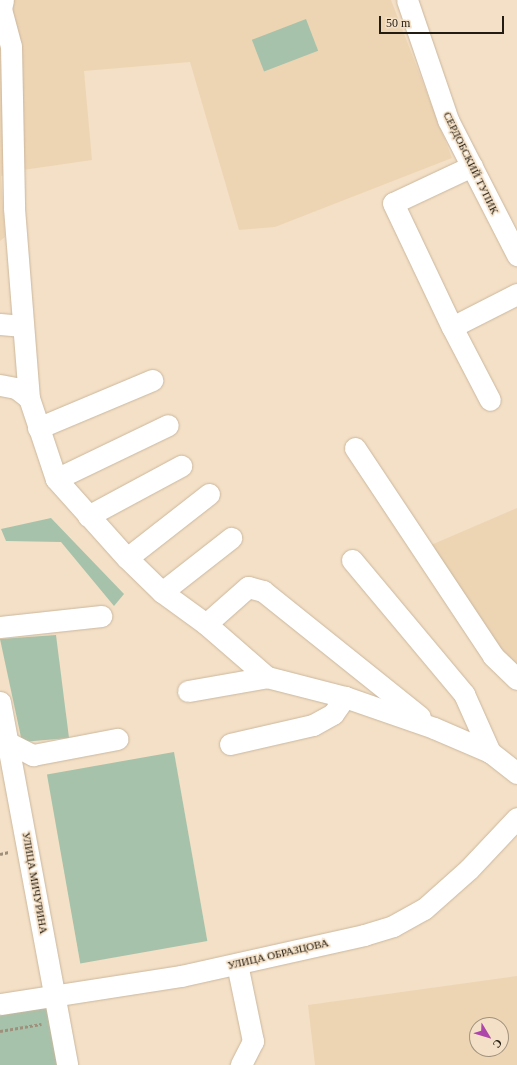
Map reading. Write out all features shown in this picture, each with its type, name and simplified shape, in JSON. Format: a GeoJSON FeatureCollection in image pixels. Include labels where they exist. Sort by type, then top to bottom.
{"type":"FeatureCollection","features":[{"type":"Feature","properties":{"kind":"street"},"geometry":{"type":"LineString","coordinates":[[3,0],[1,9],[11,46],[14,208],[29,398],[56,479],[127,558],[162,592],[206,624],[267,677]]}},
{"type":"Feature","properties":{"kind":"street","name":"СЕРДОБСКИЙ ТУПИК"},"geometry":{"type":"LineString","coordinates":[[409,1],[448,120],[514,242]]}},
{"type":"Feature","properties":{"kind":"street"},"geometry":{"type":"LineString","coordinates":[[472,166],[393,203],[452,327],[490,400]]}},
{"type":"Feature","properties":{"kind":"street"},"geometry":{"type":"LineString","coordinates":[[452,327],[517,294]]}},
{"type":"Feature","properties":{"kind":"street"},"geometry":{"type":"LineString","coordinates":[[0,324],[23,326]]}},
{"type":"Feature","properties":{"kind":"street"},"geometry":{"type":"LineString","coordinates":[[38,428],[152,380]]}},
{"type":"Feature","properties":{"kind":"street"},"geometry":{"type":"LineString","coordinates":[[0,386],[16,388],[29,398]]}},
{"type":"Feature","properties":{"kind":"street"},"geometry":{"type":"LineString","coordinates":[[56,479],[168,425]]}},
{"type":"Feature","properties":{"kind":"street"},"geometry":{"type":"LineString","coordinates":[[355,448],[493,656],[517,680]]}},
{"type":"Feature","properties":{"kind":"street"},"geometry":{"type":"LineString","coordinates":[[88,516],[181,466]]}},
{"type":"Feature","properties":{"kind":"street"},"geometry":{"type":"LineString","coordinates":[[127,558],[208,494]]}},
{"type":"Feature","properties":{"kind":"street"},"geometry":{"type":"LineString","coordinates":[[162,592],[231,538]]}},
{"type":"Feature","properties":{"kind":"street"},"geometry":{"type":"LineString","coordinates":[[352,560],[464,694],[490,752]]}},
{"type":"Feature","properties":{"kind":"street"},"geometry":{"type":"LineString","coordinates":[[206,624],[248,587],[263,591],[434,728]]}},
{"type":"Feature","properties":{"kind":"street"},"geometry":{"type":"LineString","coordinates":[[0,627],[101,616]]}},
{"type":"Feature","properties":{"kind":"street"},"geometry":{"type":"LineString","coordinates":[[188,691],[267,677],[345,696],[434,728],[490,752],[517,773]]}},
{"type":"Feature","properties":{"kind":"street"},"geometry":{"type":"LineString","coordinates":[[230,744],[313,725],[333,714],[345,696]]}},
{"type":"Feature","properties":{"kind":"street","name":"УЛИЦА МИЧУРИНА"},"geometry":{"type":"LineString","coordinates":[[0,702],[5,744],[60,1021],[67,1065]]}},
{"type":"Feature","properties":{"kind":"street"},"geometry":{"type":"LineString","coordinates":[[5,744],[33,755],[117,740]]}},
{"type":"Feature","properties":{"kind":"street","name":"УЛИЦА ОБРАЗЦОВА"},"geometry":{"type":"LineString","coordinates":[[0,1004],[181,976],[393,926],[424,909],[469,869],[517,818]]}},
{"type":"Feature","properties":{"kind":"street"},"geometry":{"type":"LineString","coordinates":[[237,964],[253,1041],[241,1065]]}},
{"type":"Feature","properties":{"kind":"path"},"geometry":{"type":"LineString","coordinates":[[0,1031],[60,1021]]}},
{"type":"Feature","properties":{"kind":"shaded area"},"geometry":{"type":"Polygon","coordinates":[[[0,0],[391,0],[452,158],[275,227],[239,230],[190,62],[84,71],[92,160],[23,170],[1,176],[5,237],[0,241],[0,0]]]}},
{"type":"Feature","properties":{"kind":"shaded area"},"geometry":{"type":"Polygon","coordinates":[[[517,508],[517,670],[499,653],[431,545],[517,508]]]}},
{"type":"Feature","properties":{"kind":"shaded area"},"geometry":{"type":"Polygon","coordinates":[[[517,976],[517,1065],[315,1065],[308,1005],[517,976]]]}},
{"type":"Feature","properties":{"kind":"green space"},"geometry":{"type":"Polygon","coordinates":[[[306,19],[318,51],[264,72],[252,40],[306,19]]]}},
{"type":"Feature","properties":{"kind":"green space"},"geometry":{"type":"Polygon","coordinates":[[[51,518],[124,594],[114,606],[61,542],[6,541],[1,529],[51,518]]]}},
{"type":"Feature","properties":{"kind":"green space"},"geometry":{"type":"Polygon","coordinates":[[[56,635],[69,738],[22,742],[0,639],[56,635]]]}},
{"type":"Feature","properties":{"kind":"green space"},"geometry":{"type":"Polygon","coordinates":[[[174,752],[207,941],[80,963],[47,774],[174,752]]]}},
{"type":"Feature","properties":{"kind":"green space"},"geometry":{"type":"Polygon","coordinates":[[[55,996],[67,1065],[0,1065],[0,1004],[55,996]]]}}]}
